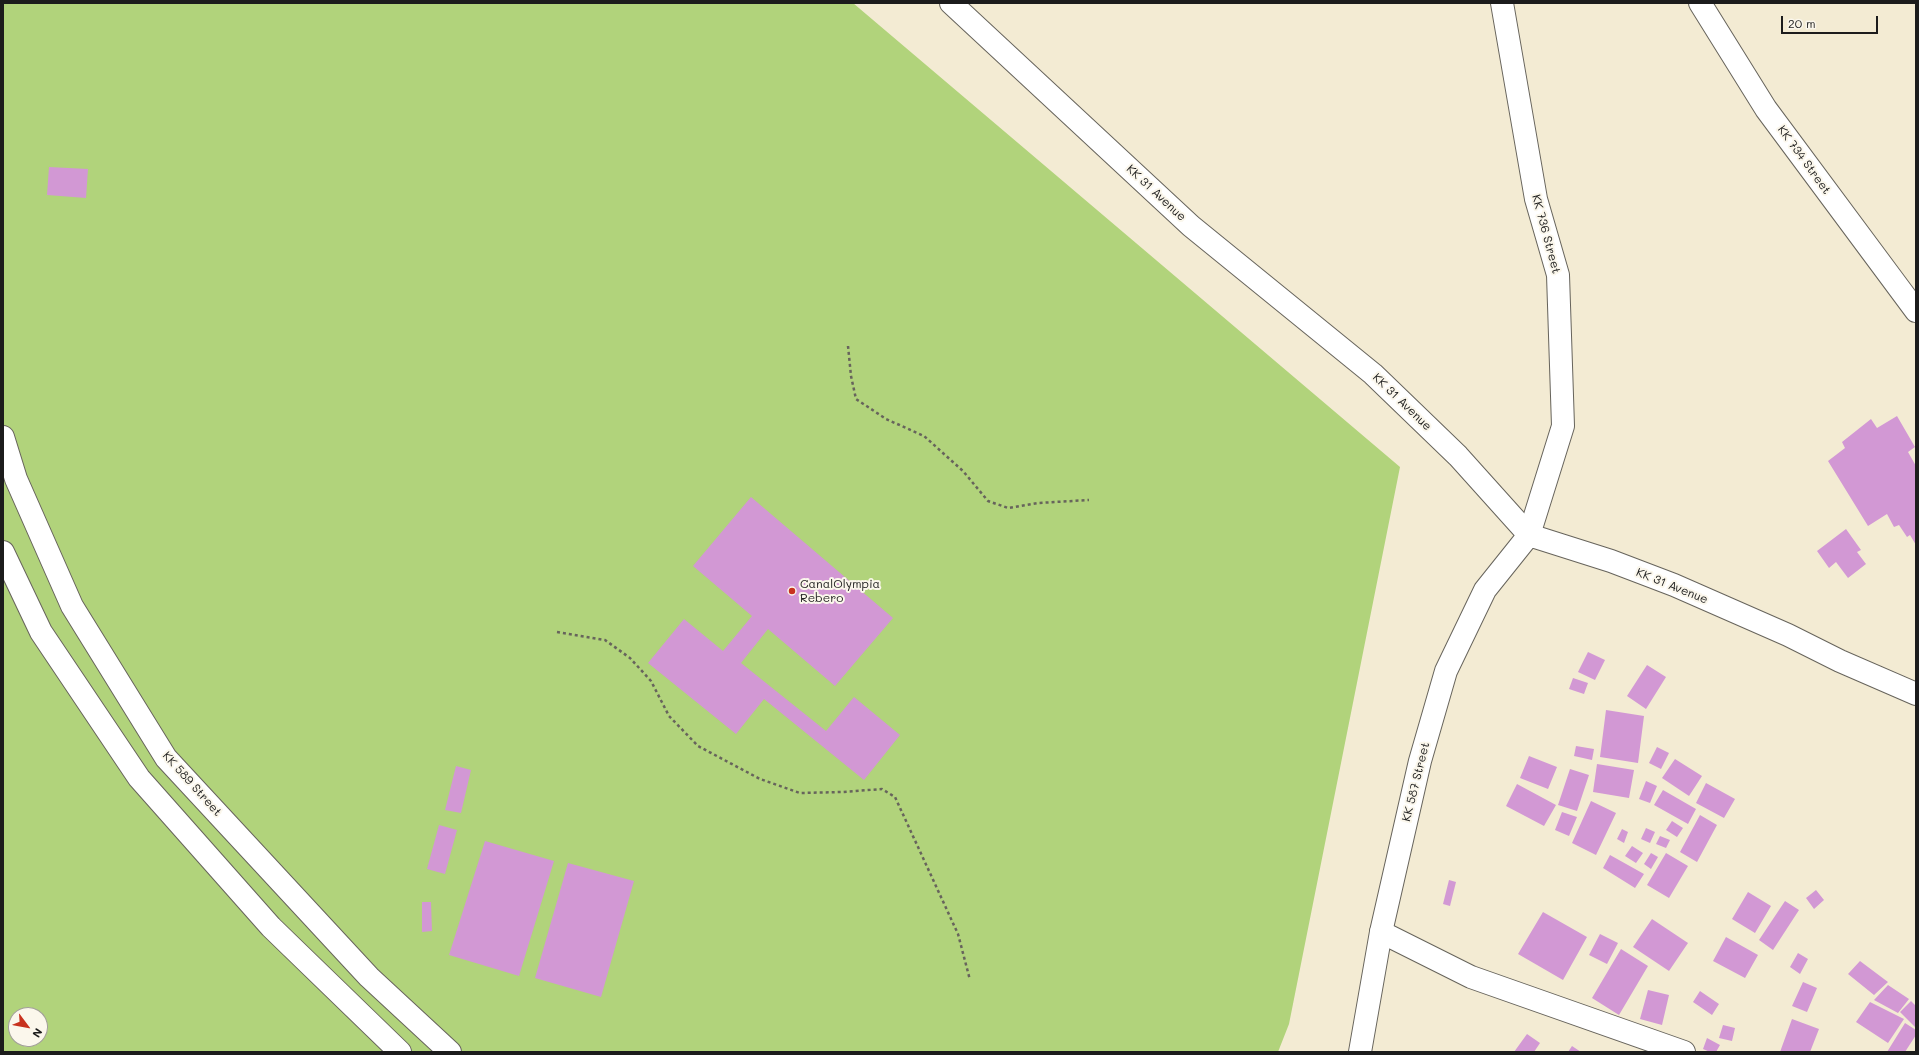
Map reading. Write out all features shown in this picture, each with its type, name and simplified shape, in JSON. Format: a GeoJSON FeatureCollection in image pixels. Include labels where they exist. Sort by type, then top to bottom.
{"type":"FeatureCollection","features":[{"type":"Feature","properties":{"kind":"street","name":"KK 31 Avenue"},"geometry":{"type":"LineString","coordinates":[[951,3],[1191,226],[1373,374],[1458,456],[1528,535],[1611,561],[1674,585],[1788,635],[1840,661],[1916,694]]}},
{"type":"Feature","properties":{"kind":"street","name":"KK 736 Street"},"geometry":{"type":"LineString","coordinates":[[1502,3],[1536,198],[1558,275],[1563,426],[1528,535]]}},
{"type":"Feature","properties":{"kind":"street","name":"KK 734 Street"},"geometry":{"type":"LineString","coordinates":[[1700,3],[1766,109],[1916,311]]}},
{"type":"Feature","properties":{"kind":"street","name":"KK 589 Street"},"geometry":{"type":"LineString","coordinates":[[3,437],[16,479],[72,606],[166,758],[369,977],[450,1052]]}},
{"type":"Feature","properties":{"kind":"street","name":"KK 587 Street"},"geometry":{"type":"LineString","coordinates":[[1360,1052],[1381,932],[1420,761],[1446,670],[1485,590],[1528,535]]}},
{"type":"Feature","properties":{"kind":"street"},"geometry":{"type":"LineString","coordinates":[[3,552],[41,632],[139,778],[271,927],[400,1052]]}},
{"type":"Feature","properties":{"kind":"street"},"geometry":{"type":"LineString","coordinates":[[1381,932],[1471,976],[1684,1052]]}},
{"type":"Feature","properties":{"kind":"path"},"geometry":{"type":"LineString","coordinates":[[848,346],[851,376],[856,399],[886,419],[924,436],[963,471],[988,501],[1008,508],[1038,503],[1089,500]]}},
{"type":"Feature","properties":{"kind":"path"},"geometry":{"type":"LineString","coordinates":[[557,632],[605,640],[630,658],[651,681],[669,716],[698,746],[760,779],[800,793],[843,792],[882,788],[895,796],[958,934],[970,980]]}},
{"type":"Feature","properties":{"kind":"green space"},"geometry":{"type":"Polygon","coordinates":[[[3,3],[853,3],[1400,467],[1289,1024],[1278,1052],[3,1052],[3,3]]]}},
{"type":"Feature","properties":{"kind":"building"},"geometry":{"type":"Polygon","coordinates":[[[49,167],[88,169],[86,198],[47,195],[49,167]]]}},
{"type":"Feature","properties":{"kind":"building"},"geometry":{"type":"Polygon","coordinates":[[[1897,416],[1915,447],[1908,452],[1916,466],[1916,545],[1910,535],[1907,537],[1899,525],[1894,527],[1887,514],[1868,526],[1828,461],[1845,448],[1842,442],[1871,419],[1877,428],[1897,416]]]}},
{"type":"Feature","properties":{"kind":"building"},"geometry":{"type":"Polygon","coordinates":[[[751,497],[893,618],[835,686],[768,629],[741,663],[826,731],[854,697],[900,735],[864,780],[764,699],[736,734],[648,663],[684,619],[723,651],[752,616],[693,566],[751,497]]]}},
{"type":"Feature","properties":{"kind":"building"},"geometry":{"type":"Polygon","coordinates":[[[1846,529],[1861,550],[1857,552],[1866,564],[1848,578],[1836,562],[1829,568],[1817,551],[1846,529]]]}},
{"type":"Feature","properties":{"kind":"building"},"geometry":{"type":"Polygon","coordinates":[[[1588,652],[1605,660],[1595,680],[1578,672],[1588,652]]]}},
{"type":"Feature","properties":{"kind":"building"},"geometry":{"type":"Polygon","coordinates":[[[1647,665],[1666,677],[1646,709],[1627,696],[1647,665]]]}},
{"type":"Feature","properties":{"kind":"building"},"geometry":{"type":"Polygon","coordinates":[[[1573,678],[1588,683],[1584,694],[1569,689],[1573,678]]]}},
{"type":"Feature","properties":{"kind":"building"},"geometry":{"type":"Polygon","coordinates":[[[1606,710],[1644,716],[1638,763],[1600,757],[1606,710]]]}},
{"type":"Feature","properties":{"kind":"building"},"geometry":{"type":"Polygon","coordinates":[[[1576,746],[1594,749],[1592,760],[1574,756],[1576,746]]]}},
{"type":"Feature","properties":{"kind":"building"},"geometry":{"type":"Polygon","coordinates":[[[1657,747],[1669,753],[1661,769],[1649,763],[1657,747]]]}},
{"type":"Feature","properties":{"kind":"building"},"geometry":{"type":"Polygon","coordinates":[[[1529,756],[1557,767],[1548,789],[1520,778],[1529,756]]]}},
{"type":"Feature","properties":{"kind":"building"},"geometry":{"type":"Polygon","coordinates":[[[1675,759],[1702,776],[1689,796],[1662,778],[1675,759]]]}},
{"type":"Feature","properties":{"kind":"building"},"geometry":{"type":"Polygon","coordinates":[[[1597,764],[1634,770],[1629,798],[1593,792],[1597,764]]]}},
{"type":"Feature","properties":{"kind":"building"},"geometry":{"type":"Polygon","coordinates":[[[456,766],[471,770],[461,813],[445,810],[456,766]]]}},
{"type":"Feature","properties":{"kind":"building"},"geometry":{"type":"Polygon","coordinates":[[[1570,769],[1589,775],[1577,811],[1558,805],[1570,769]]]}},
{"type":"Feature","properties":{"kind":"building"},"geometry":{"type":"Polygon","coordinates":[[[1646,781],[1657,786],[1650,803],[1639,799],[1646,781]]]}},
{"type":"Feature","properties":{"kind":"building"},"geometry":{"type":"Polygon","coordinates":[[[1706,783],[1735,799],[1724,818],[1696,803],[1706,783]]]}},
{"type":"Feature","properties":{"kind":"building"},"geometry":{"type":"Polygon","coordinates":[[[1517,784],[1556,805],[1544,826],[1506,806],[1517,784]]]}},
{"type":"Feature","properties":{"kind":"building"},"geometry":{"type":"Polygon","coordinates":[[[1663,790],[1696,809],[1688,824],[1654,805],[1663,790]]]}},
{"type":"Feature","properties":{"kind":"building"},"geometry":{"type":"Polygon","coordinates":[[[1591,801],[1616,813],[1596,855],[1572,843],[1591,801]]]}},
{"type":"Feature","properties":{"kind":"building"},"geometry":{"type":"Polygon","coordinates":[[[1562,812],[1577,817],[1569,836],[1555,830],[1562,812]]]}},
{"type":"Feature","properties":{"kind":"building"},"geometry":{"type":"Polygon","coordinates":[[[1700,815],[1717,825],[1697,862],[1680,852],[1700,815]]]}},
{"type":"Feature","properties":{"kind":"building"},"geometry":{"type":"Polygon","coordinates":[[[1672,821],[1683,828],[1677,837],[1666,830],[1672,821]]]}},
{"type":"Feature","properties":{"kind":"building"},"geometry":{"type":"Polygon","coordinates":[[[439,825],[457,830],[445,874],[427,869],[439,825]]]}},
{"type":"Feature","properties":{"kind":"building"},"geometry":{"type":"Polygon","coordinates":[[[1646,828],[1655,832],[1650,843],[1641,839],[1646,828]]]}},
{"type":"Feature","properties":{"kind":"building"},"geometry":{"type":"Polygon","coordinates":[[[1622,829],[1628,832],[1624,843],[1617,839],[1622,829]]]}},
{"type":"Feature","properties":{"kind":"building"},"geometry":{"type":"Polygon","coordinates":[[[1660,836],[1670,840],[1666,848],[1656,844],[1660,836]]]}},
{"type":"Feature","properties":{"kind":"building"},"geometry":{"type":"Polygon","coordinates":[[[485,841],[554,861],[519,976],[449,955],[485,841]]]}},
{"type":"Feature","properties":{"kind":"building"},"geometry":{"type":"Polygon","coordinates":[[[1632,846],[1643,853],[1636,863],[1625,856],[1632,846]]]}},
{"type":"Feature","properties":{"kind":"building"},"geometry":{"type":"Polygon","coordinates":[[[1651,853],[1658,857],[1651,869],[1644,864],[1651,853]]]}},
{"type":"Feature","properties":{"kind":"building"},"geometry":{"type":"Polygon","coordinates":[[[1666,853],[1688,866],[1669,898],[1647,885],[1666,853]]]}},
{"type":"Feature","properties":{"kind":"building"},"geometry":{"type":"Polygon","coordinates":[[[1610,855],[1644,874],[1635,888],[1603,868],[1610,855]]]}},
{"type":"Feature","properties":{"kind":"building"},"geometry":{"type":"Polygon","coordinates":[[[568,863],[634,881],[601,997],[535,978],[568,863]]]}},
{"type":"Feature","properties":{"kind":"building"},"geometry":{"type":"Polygon","coordinates":[[[1449,880],[1456,882],[1450,906],[1443,904],[1449,880]]]}},
{"type":"Feature","properties":{"kind":"building"},"geometry":{"type":"Polygon","coordinates":[[[1816,890],[1824,900],[1814,909],[1806,898],[1816,890]]]}},
{"type":"Feature","properties":{"kind":"building"},"geometry":{"type":"Polygon","coordinates":[[[1748,892],[1771,906],[1755,933],[1732,919],[1748,892]]]}},
{"type":"Feature","properties":{"kind":"building"},"geometry":{"type":"Polygon","coordinates":[[[1785,901],[1799,910],[1773,950],[1759,940],[1785,901]]]}},
{"type":"Feature","properties":{"kind":"building"},"geometry":{"type":"Polygon","coordinates":[[[422,902],[431,902],[432,931],[422,932],[422,902]]]}},
{"type":"Feature","properties":{"kind":"building"},"geometry":{"type":"Polygon","coordinates":[[[1543,912],[1587,937],[1563,980],[1518,954],[1543,912]]]}},
{"type":"Feature","properties":{"kind":"building"},"geometry":{"type":"Polygon","coordinates":[[[1652,919],[1688,943],[1669,971],[1633,947],[1652,919]]]}},
{"type":"Feature","properties":{"kind":"building"},"geometry":{"type":"Polygon","coordinates":[[[1600,934],[1618,943],[1607,964],[1589,955],[1600,934]]]}},
{"type":"Feature","properties":{"kind":"building"},"geometry":{"type":"Polygon","coordinates":[[[1726,937],[1758,955],[1745,978],[1713,961],[1726,937]]]}},
{"type":"Feature","properties":{"kind":"building"},"geometry":{"type":"Polygon","coordinates":[[[1621,949],[1648,966],[1619,1015],[1592,998],[1621,949]]]}},
{"type":"Feature","properties":{"kind":"building"},"geometry":{"type":"Polygon","coordinates":[[[1798,953],[1808,959],[1800,974],[1790,967],[1798,953]]]}},
{"type":"Feature","properties":{"kind":"building"},"geometry":{"type":"Polygon","coordinates":[[[1860,961],[1888,982],[1874,995],[1848,974],[1860,961]]]}},
{"type":"Feature","properties":{"kind":"building"},"geometry":{"type":"Polygon","coordinates":[[[1803,982],[1817,988],[1807,1012],[1792,1006],[1803,982]]]}},
{"type":"Feature","properties":{"kind":"building"},"geometry":{"type":"Polygon","coordinates":[[[1888,985],[1909,999],[1898,1013],[1874,1000],[1888,985]]]}},
{"type":"Feature","properties":{"kind":"building"},"geometry":{"type":"Polygon","coordinates":[[[1648,990],[1669,995],[1662,1025],[1640,1019],[1648,990]]]}},
{"type":"Feature","properties":{"kind":"building"},"geometry":{"type":"Polygon","coordinates":[[[1700,991],[1719,1004],[1712,1015],[1693,1002],[1700,991]]]}},
{"type":"Feature","properties":{"kind":"building"},"geometry":{"type":"Polygon","coordinates":[[[1911,1001],[1916,1006],[1916,1028],[1900,1012],[1911,1001]]]}},
{"type":"Feature","properties":{"kind":"building"},"geometry":{"type":"Polygon","coordinates":[[[1870,1002],[1904,1019],[1888,1043],[1856,1022],[1870,1002]]]}},
{"type":"Feature","properties":{"kind":"building"},"geometry":{"type":"Polygon","coordinates":[[[1792,1019],[1819,1029],[1810,1052],[1780,1052],[1792,1019]]]}},
{"type":"Feature","properties":{"kind":"building"},"geometry":{"type":"Polygon","coordinates":[[[1905,1023],[1916,1030],[1916,1035],[1905,1052],[1887,1052],[1905,1023]]]}},
{"type":"Feature","properties":{"kind":"building"},"geometry":{"type":"Polygon","coordinates":[[[1723,1025],[1735,1028],[1732,1041],[1719,1038],[1723,1025]]]}},
{"type":"Feature","properties":{"kind":"building"},"geometry":{"type":"Polygon","coordinates":[[[1527,1034],[1540,1043],[1534,1052],[1514,1052],[1527,1034]]]}},
{"type":"Feature","properties":{"kind":"building"},"geometry":{"type":"Polygon","coordinates":[[[1707,1038],[1720,1045],[1716,1052],[1710,1052],[1703,1049],[1707,1038]]]}},
{"type":"Feature","properties":{"kind":"building"},"geometry":{"type":"Polygon","coordinates":[[[1572,1046],[1581,1052],[1568,1052],[1572,1046]]]}},
{"type":"Feature","properties":{"kind":"place","name":"CanalOlympia Rebero"},"geometry":{"type":"Point","coordinates":[792,591]}}]}
